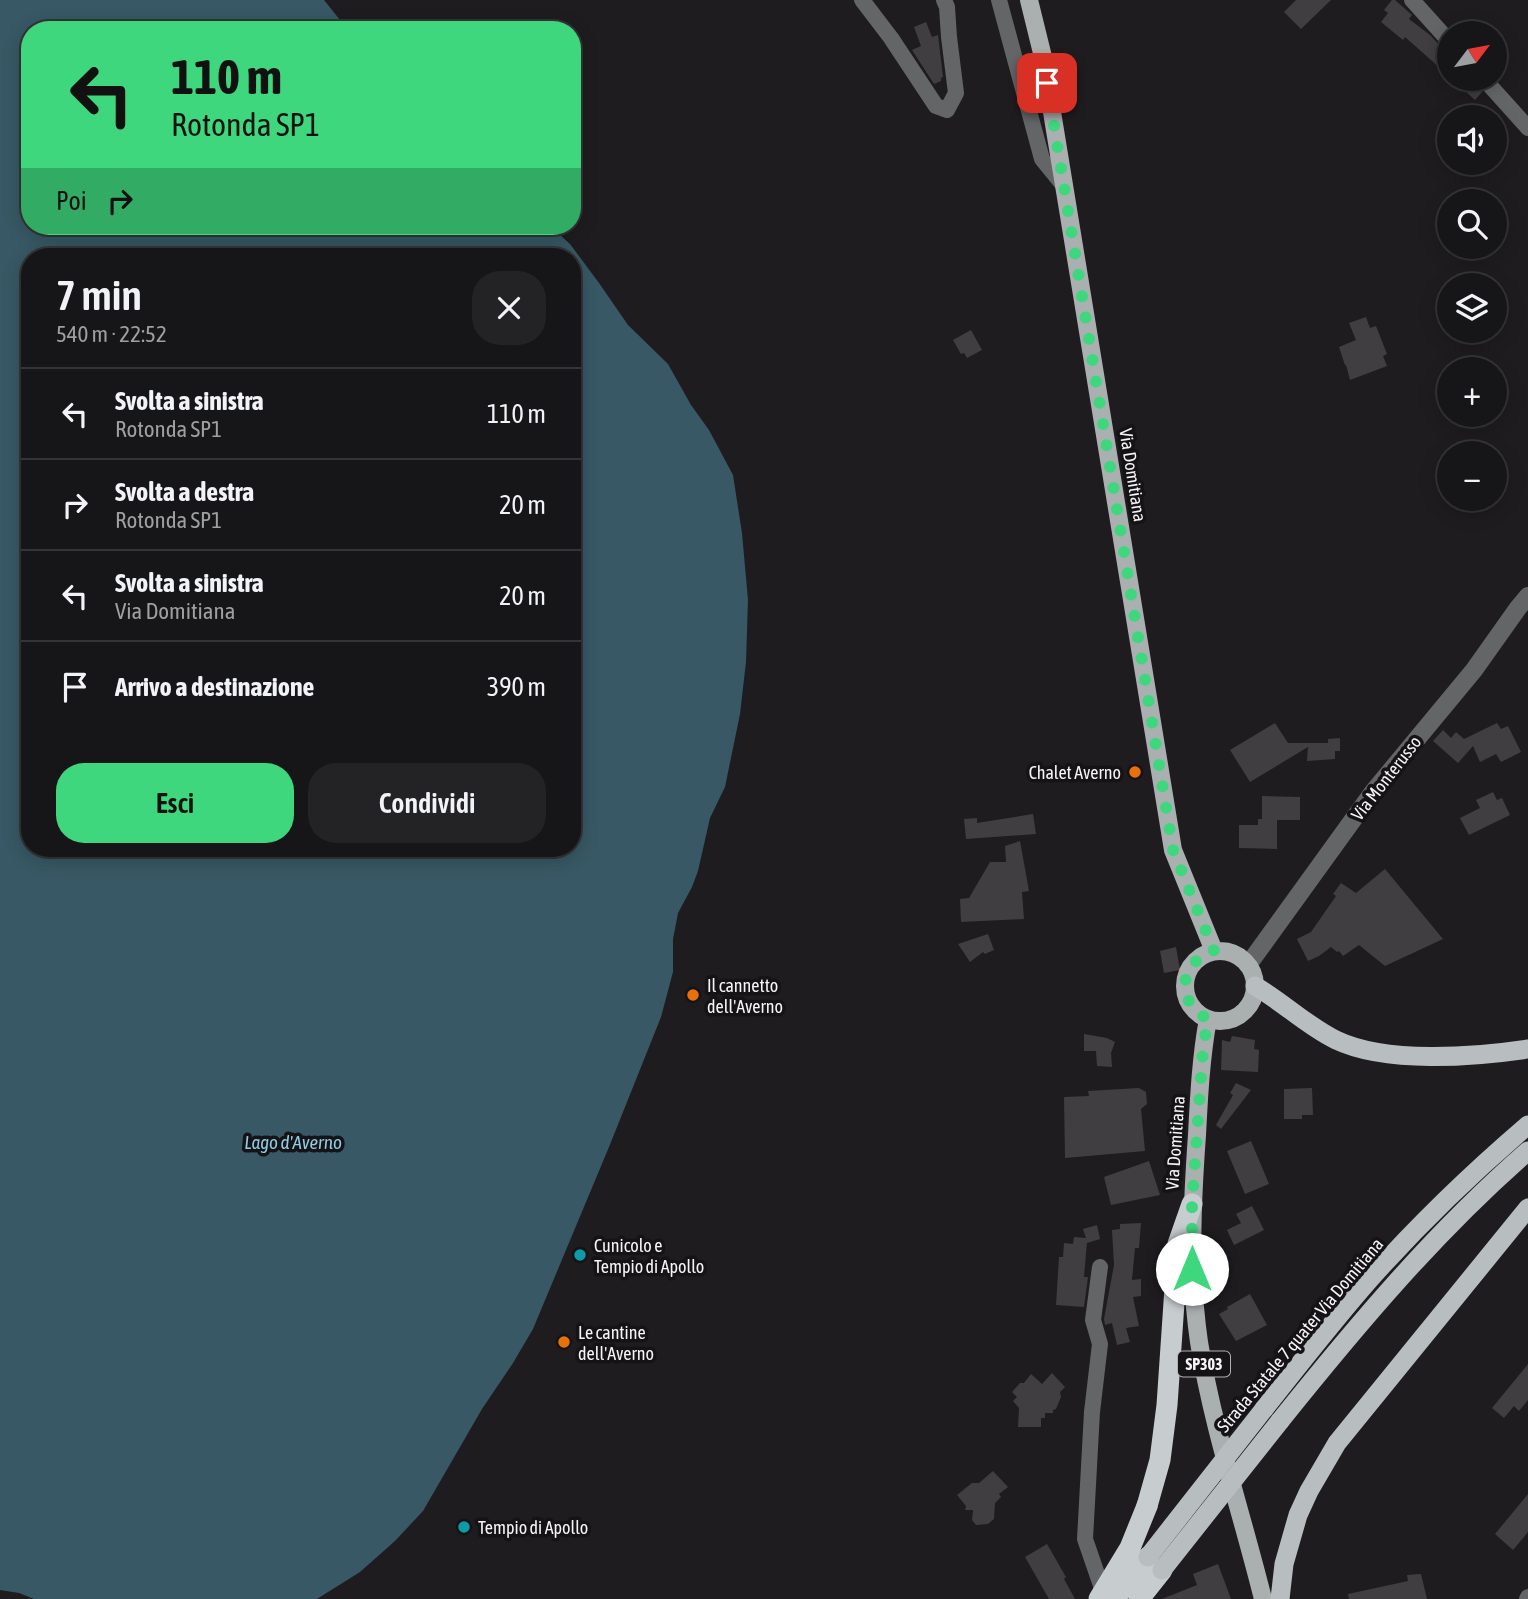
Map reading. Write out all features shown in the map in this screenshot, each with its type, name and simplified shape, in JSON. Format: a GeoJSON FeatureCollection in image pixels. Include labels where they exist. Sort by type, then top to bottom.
{"type":"FeatureCollection","features":[{"type":"Feature","properties":{"kind":"highway"},"geometry":{"type":"LineString","coordinates":[[1255,986],[1335,1040],[1371,1051],[1474,1056],[1528,1049]]}},
{"type":"Feature","properties":{"kind":"highway","name":"Strada Statale 7 quater Via Domitiana"},"geometry":{"type":"LineString","coordinates":[[1155,1563],[1264,1409],[1343,1309],[1479,1167],[1528,1125]]}},
{"type":"Feature","properties":{"kind":"highway"},"geometry":{"type":"LineString","coordinates":[[1114,1599],[1155,1563],[1280,1421],[1384,1294],[1482,1193],[1528,1151]]}},
{"type":"Feature","properties":{"kind":"highway"},"geometry":{"type":"LineString","coordinates":[[1099,1599],[1130,1548],[1147,1507],[1160,1460],[1167,1405],[1178,1244],[1192,1204]]}},
{"type":"Feature","properties":{"kind":"highway"},"geometry":{"type":"LineString","coordinates":[[1280,1599],[1283,1564],[1298,1515],[1337,1443],[1528,1208]]}},
{"type":"Feature","properties":{"kind":"highway"},"geometry":{"type":"LineString","coordinates":[[1139,1599],[1155,1563]]}},
{"type":"Feature","properties":{"kind":"main road","name":"Via Domitiana"},"geometry":{"type":"LineString","coordinates":[[1029,0],[1043,57],[1173,850],[1214,951]]}},
{"type":"Feature","properties":{"kind":"main road"},"geometry":{"type":"LineString","coordinates":[[1214,951],[1233,953],[1248,965],[1255,986],[1254,995],[1250,1004],[1236,1017],[1218,1021],[1208,1019],[1200,1015],[1188,1001],[1185,983],[1187,974],[1191,966],[1205,954],[1214,951]]}},
{"type":"Feature","properties":{"kind":"main road","name":"Via Domitiana"},"geometry":{"type":"LineString","coordinates":[[1208,1019],[1203,1049],[1192,1204],[1192,1269],[1200,1343],[1214,1413],[1264,1599]]}},
{"type":"Feature","properties":{"kind":"street"},"geometry":{"type":"LineString","coordinates":[[863,0],[936,106],[947,110],[957,93],[944,0]]}},
{"type":"Feature","properties":{"kind":"street"},"geometry":{"type":"LineString","coordinates":[[999,0],[1042,159],[1064,186]]}},
{"type":"Feature","properties":{"kind":"street"},"geometry":{"type":"LineString","coordinates":[[1412,0],[1437,28]]}},
{"type":"Feature","properties":{"kind":"street"},"geometry":{"type":"LineString","coordinates":[[1495,91],[1528,128]]}},
{"type":"Feature","properties":{"kind":"street","name":"Via Monterusso"},"geometry":{"type":"LineString","coordinates":[[1248,965],[1373,792],[1474,670],[1528,596]]}},
{"type":"Feature","properties":{"kind":"street"},"geometry":{"type":"LineString","coordinates":[[1100,1267],[1093,1321],[1100,1344],[1092,1412],[1085,1539],[1106,1599]]}},
{"type":"Feature","properties":{"kind":"water","name":"Lago d'Averno"},"geometry":{"type":"Polygon","coordinates":[[[0,0],[324,0],[341,21],[21,21],[21,235],[560,235],[573,248],[21,248],[21,857],[581,857],[581,259],[628,325],[668,364],[733,475],[748,600],[746,662],[740,714],[725,787],[710,818],[698,871],[678,913],[673,939],[673,972],[661,1017],[533,1329],[482,1409],[423,1511],[360,1572],[317,1599],[34,1599],[0,1590],[0,0]]]}},
{"type":"Feature","properties":{"kind":"building"},"geometry":{"type":"Polygon","coordinates":[[[1296,0],[1331,0],[1301,29],[1284,12],[1296,0]]]}},
{"type":"Feature","properties":{"kind":"building"},"geometry":{"type":"Polygon","coordinates":[[[1395,0],[1412,15],[1409,19],[1437,43],[1437,65],[1405,37],[1403,40],[1381,22],[1388,13],[1384,10],[1395,0]]]}},
{"type":"Feature","properties":{"kind":"building"},"geometry":{"type":"Polygon","coordinates":[[[926,22],[932,37],[938,35],[943,77],[934,84],[912,50],[921,46],[914,27],[926,22]]]}},
{"type":"Feature","properties":{"kind":"building"},"geometry":{"type":"Polygon","coordinates":[[[1465,91],[1481,91],[1475,100],[1465,91]]]}},
{"type":"Feature","properties":{"kind":"building"},"geometry":{"type":"Polygon","coordinates":[[[1366,317],[1370,328],[1376,326],[1387,354],[1383,356],[1387,366],[1350,380],[1339,347],[1356,340],[1349,323],[1366,317]]]}},
{"type":"Feature","properties":{"kind":"building"},"geometry":{"type":"Polygon","coordinates":[[[971,330],[982,350],[967,358],[964,353],[961,354],[953,340],[971,330]]]}},
{"type":"Feature","properties":{"kind":"building"},"geometry":{"type":"Polygon","coordinates":[[[1275,723],[1288,743],[1328,743],[1328,739],[1340,738],[1340,751],[1335,751],[1335,759],[1307,761],[1308,747],[1250,782],[1230,750],[1275,723]]]}},
{"type":"Feature","properties":{"kind":"building"},"geometry":{"type":"Polygon","coordinates":[[[1497,723],[1501,729],[1508,726],[1521,752],[1501,762],[1496,754],[1480,762],[1473,746],[1458,763],[1433,741],[1443,730],[1451,738],[1456,732],[1464,739],[1497,723]]]}},
{"type":"Feature","properties":{"kind":"building"},"geometry":{"type":"Polygon","coordinates":[[[1493,792],[1497,800],[1502,798],[1510,815],[1469,835],[1460,818],[1480,808],[1476,800],[1493,792]]]}},
{"type":"Feature","properties":{"kind":"building"},"geometry":{"type":"Polygon","coordinates":[[[1262,796],[1300,797],[1300,820],[1277,820],[1277,849],[1239,848],[1239,825],[1258,825],[1258,819],[1262,819],[1262,796]]]}},
{"type":"Feature","properties":{"kind":"building"},"geometry":{"type":"Polygon","coordinates":[[[1033,814],[1036,834],[966,839],[964,819],[977,818],[977,823],[1033,814]]]}},
{"type":"Feature","properties":{"kind":"building"},"geometry":{"type":"Polygon","coordinates":[[[1020,841],[1029,891],[1022,892],[1024,919],[961,922],[960,899],[969,898],[990,862],[1006,862],[1005,846],[1020,841]]]}},
{"type":"Feature","properties":{"kind":"building"},"geometry":{"type":"Polygon","coordinates":[[[1385,869],[1443,939],[1385,966],[1359,945],[1343,956],[1331,947],[1308,961],[1297,939],[1311,932],[1336,896],[1333,894],[1341,883],[1356,893],[1385,869]]]}},
{"type":"Feature","properties":{"kind":"building"},"geometry":{"type":"Polygon","coordinates":[[[988,934],[994,950],[985,954],[983,952],[970,962],[958,944],[988,934]]]}},
{"type":"Feature","properties":{"kind":"building"},"geometry":{"type":"Polygon","coordinates":[[[1176,947],[1180,970],[1164,973],[1160,951],[1176,947]]]}},
{"type":"Feature","properties":{"kind":"building"},"geometry":{"type":"Polygon","coordinates":[[[1084,1034],[1115,1042],[1111,1053],[1112,1067],[1097,1066],[1096,1051],[1084,1051],[1084,1034]]]}},
{"type":"Feature","properties":{"kind":"building"},"geometry":{"type":"Polygon","coordinates":[[[1232,1036],[1255,1040],[1254,1049],[1259,1050],[1258,1072],[1221,1070],[1222,1040],[1230,1042],[1232,1036]]]}},
{"type":"Feature","properties":{"kind":"building"},"geometry":{"type":"Polygon","coordinates":[[[1236,1083],[1251,1090],[1221,1129],[1216,1125],[1233,1095],[1230,1093],[1236,1083]]]}},
{"type":"Feature","properties":{"kind":"building"},"geometry":{"type":"Polygon","coordinates":[[[1139,1088],[1146,1092],[1147,1104],[1141,1109],[1145,1151],[1065,1158],[1064,1097],[1089,1096],[1088,1091],[1139,1088]]]}},
{"type":"Feature","properties":{"kind":"building"},"geometry":{"type":"Polygon","coordinates":[[[1312,1088],[1313,1115],[1302,1115],[1302,1119],[1284,1119],[1284,1089],[1312,1088]]]}},
{"type":"Feature","properties":{"kind":"building"},"geometry":{"type":"Polygon","coordinates":[[[1251,1141],[1269,1184],[1245,1194],[1227,1151],[1251,1141]]]}},
{"type":"Feature","properties":{"kind":"building"},"geometry":{"type":"Polygon","coordinates":[[[1149,1161],[1160,1195],[1111,1205],[1104,1177],[1149,1161]]]}},
{"type":"Feature","properties":{"kind":"building"},"geometry":{"type":"Polygon","coordinates":[[[1252,1206],[1264,1230],[1234,1245],[1227,1230],[1241,1223],[1236,1214],[1252,1206]]]}},
{"type":"Feature","properties":{"kind":"building"},"geometry":{"type":"Polygon","coordinates":[[[1141,1223],[1132,1280],[1141,1279],[1141,1296],[1133,1297],[1139,1326],[1126,1328],[1130,1342],[1117,1345],[1112,1323],[1105,1325],[1104,1319],[1114,1265],[1112,1230],[1120,1229],[1120,1224],[1141,1223]]]}},
{"type":"Feature","properties":{"kind":"building"},"geometry":{"type":"Polygon","coordinates":[[[1097,1225],[1100,1239],[1087,1242],[1084,1277],[1088,1277],[1084,1307],[1056,1305],[1059,1257],[1063,1257],[1064,1243],[1073,1244],[1074,1237],[1086,1238],[1083,1229],[1097,1225]]]}},
{"type":"Feature","properties":{"kind":"building"},"geometry":{"type":"Polygon","coordinates":[[[1250,1294],[1267,1325],[1236,1341],[1219,1314],[1250,1294]]]}},
{"type":"Feature","properties":{"kind":"building"},"geometry":{"type":"Polygon","coordinates":[[[1528,1364],[1528,1400],[1519,1411],[1514,1406],[1504,1418],[1492,1408],[1528,1364]]]}},
{"type":"Feature","properties":{"kind":"building"},"geometry":{"type":"Polygon","coordinates":[[[1052,1373],[1065,1387],[1060,1392],[1061,1397],[1056,1409],[1053,1413],[1045,1413],[1045,1418],[1041,1418],[1041,1427],[1018,1427],[1019,1408],[1013,1401],[1017,1397],[1012,1392],[1031,1374],[1042,1384],[1052,1373]]]}},
{"type":"Feature","properties":{"kind":"building"},"geometry":{"type":"Polygon","coordinates":[[[993,1471],[1008,1487],[999,1494],[1001,1497],[995,1503],[994,1519],[988,1524],[976,1525],[972,1520],[973,1510],[965,1510],[966,1506],[957,1495],[972,1483],[979,1483],[993,1471]]]}},
{"type":"Feature","properties":{"kind":"building"},"geometry":{"type":"Polygon","coordinates":[[[1528,1494],[1528,1532],[1513,1550],[1495,1534],[1528,1494]]]}},
{"type":"Feature","properties":{"kind":"building"},"geometry":{"type":"Polygon","coordinates":[[[1047,1544],[1075,1599],[1049,1599],[1025,1557],[1047,1544]]]}},
{"type":"Feature","properties":{"kind":"building"},"geometry":{"type":"Polygon","coordinates":[[[1218,1564],[1231,1599],[1162,1599],[1197,1585],[1193,1574],[1218,1564]]]}},
{"type":"Feature","properties":{"kind":"building"},"geometry":{"type":"Polygon","coordinates":[[[1421,1574],[1427,1599],[1349,1599],[1348,1594],[1408,1581],[1407,1575],[1421,1574]]]}},
{"type":"Feature","properties":{"kind":"place","name":"Chalet Averno"},"geometry":{"type":"Point","coordinates":[1135,772]}},
{"type":"Feature","properties":{"kind":"place","name":"Il cannetto dell'Averno"},"geometry":{"type":"Point","coordinates":[693,995]}},
{"type":"Feature","properties":{"kind":"place","name":"Cunicolo e Tempio di Apollo"},"geometry":{"type":"Point","coordinates":[580,1255]}},
{"type":"Feature","properties":{"kind":"place","name":"Le cantine dell'Averno"},"geometry":{"type":"Point","coordinates":[564,1342]}},
{"type":"Feature","properties":{"kind":"place","name":"Tempio di Apollo"},"geometry":{"type":"Point","coordinates":[464,1527]}},
{"type":"Feature","properties":{"kind":"route"},"geometry":{"type":"LineString","coordinates":[[1047,83],[1173,850],[1214,951],[1197,959],[1187,974],[1185,983],[1185,992],[1193,1009],[1208,1019],[1203,1049],[1192,1204],[1192,1269]]}}]}
